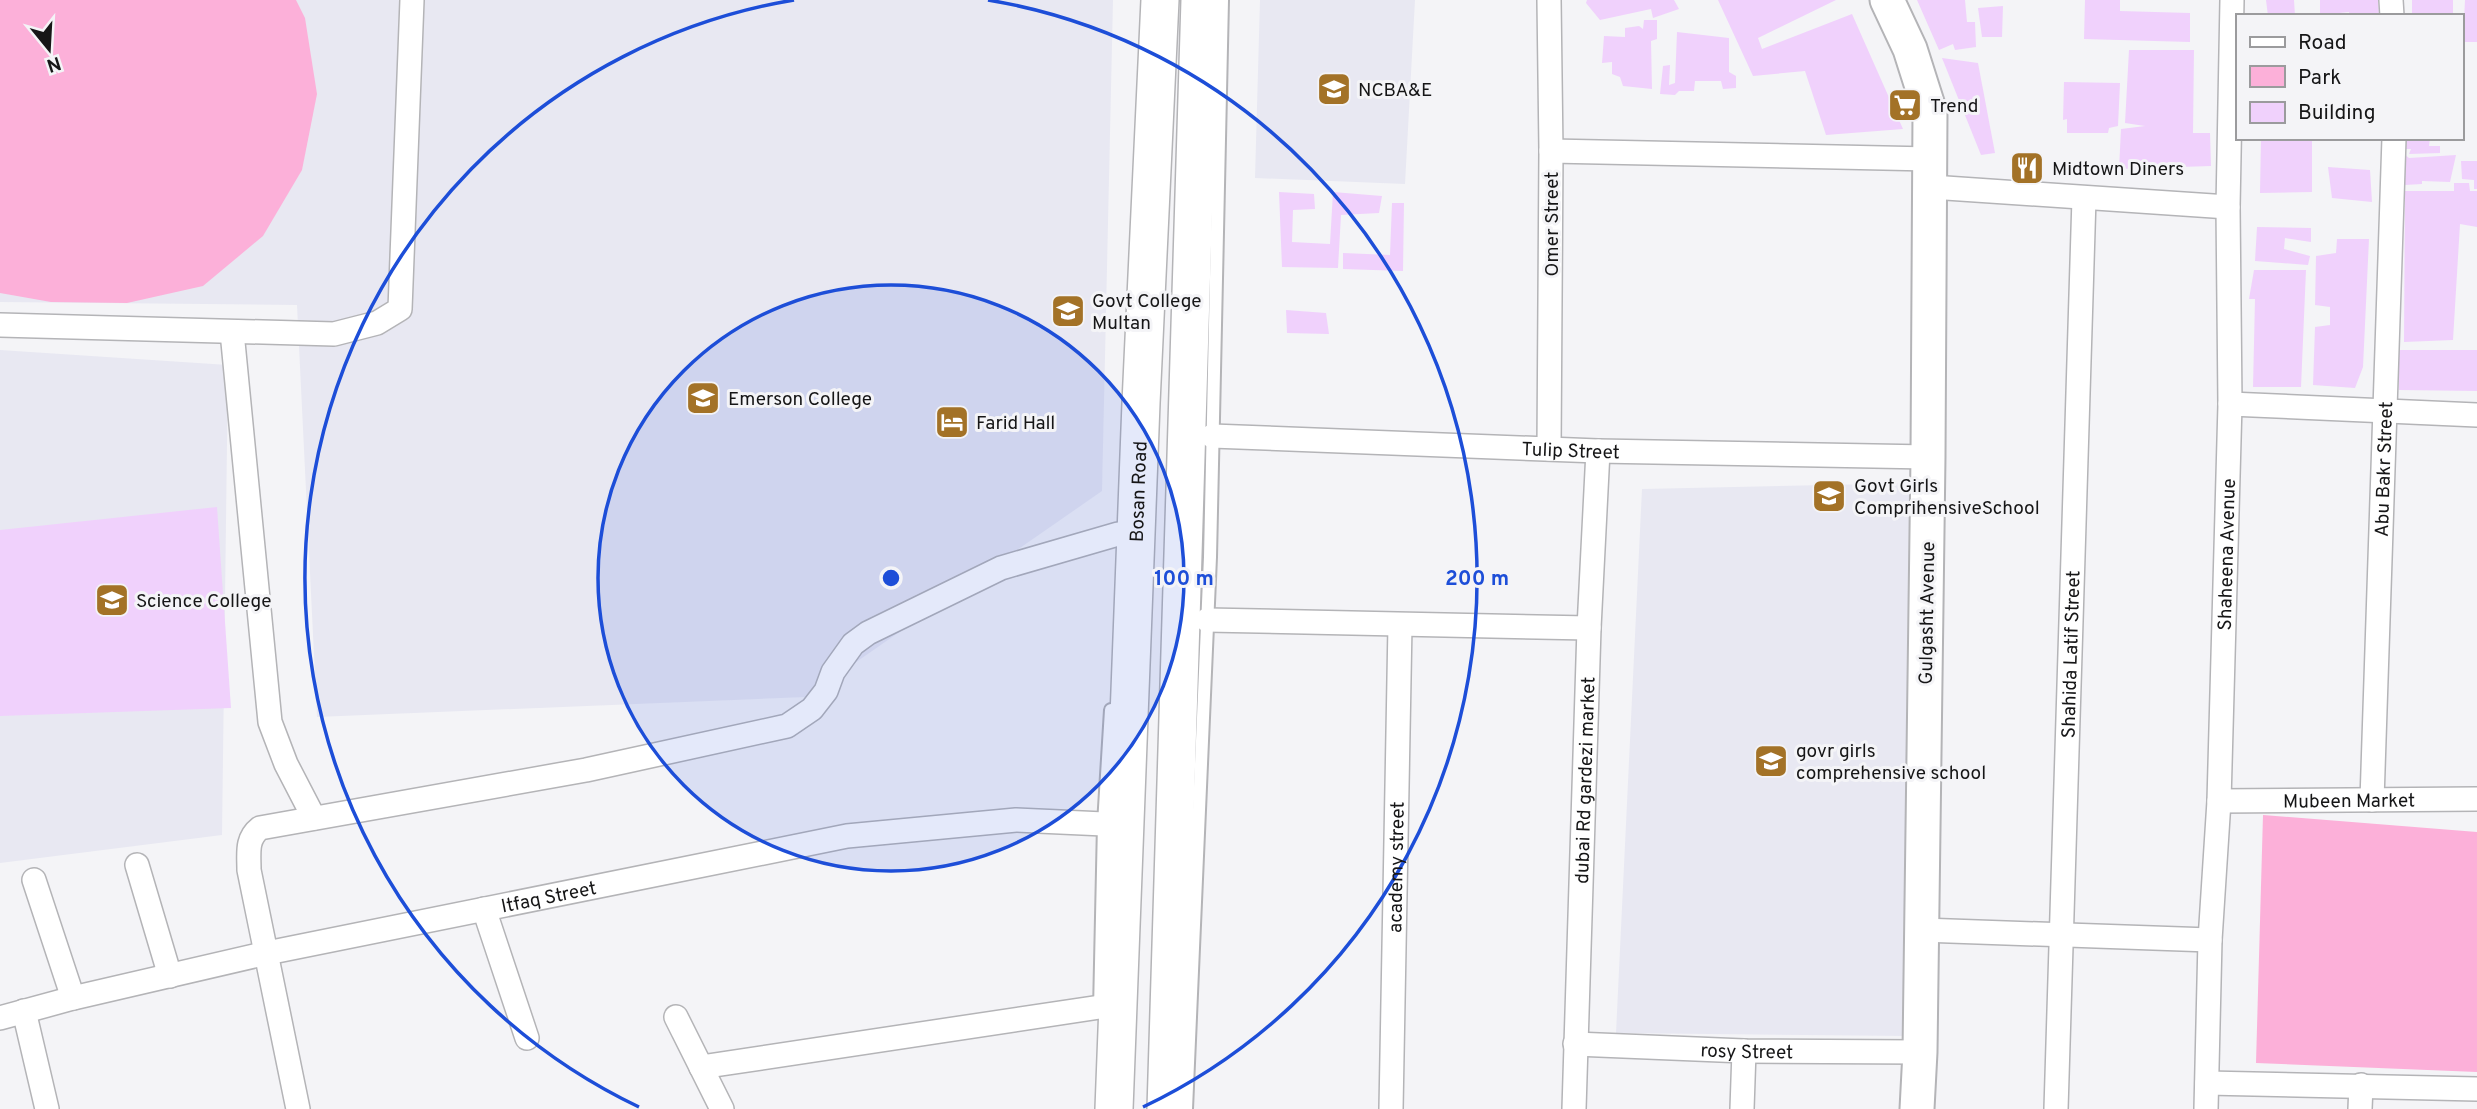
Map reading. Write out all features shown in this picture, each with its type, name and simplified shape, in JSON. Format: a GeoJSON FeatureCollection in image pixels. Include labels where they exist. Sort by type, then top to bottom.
{"type":"FeatureCollection","features":[{"type":"Feature","properties":{"kind":"main road","name":"Bosan Road"},"geometry":{"type":"LineString","coordinates":[[1114,1109],[1115,812],[1160,0]]}},
{"type":"Feature","properties":{"kind":"main road"},"geometry":{"type":"LineString","coordinates":[[1167,1109],[1174,800],[1200,0]]}},
{"type":"Feature","properties":{"kind":"main road"},"geometry":{"type":"LineString","coordinates":[[1115,812],[1174,800]]}},
{"type":"Feature","properties":{"kind":"street"},"geometry":{"type":"LineString","coordinates":[[0,325],[334,334],[377,323],[400,309],[412,0]]}},
{"type":"Feature","properties":{"kind":"street","name":"Omer Street"},"geometry":{"type":"LineString","coordinates":[[1549,0],[1549,449]]}},
{"type":"Feature","properties":{"kind":"street","name":"Gulgasht Avenue"},"geometry":{"type":"LineString","coordinates":[[1887,0],[1910,49],[1930,112],[1922,930],[1917,1109]]}},
{"type":"Feature","properties":{"kind":"street","name":"Shaheena Avenue"},"geometry":{"type":"LineString","coordinates":[[2206,1109],[2210,940],[2219,801],[2230,404],[2228,207],[2232,0]]}},
{"type":"Feature","properties":{"kind":"street","name":"Abu Bakr Street"},"geometry":{"type":"LineString","coordinates":[[2372,800],[2394,140]]}},
{"type":"Feature","properties":{"kind":"street"},"geometry":{"type":"LineString","coordinates":[[1551,150],[1931,173],[2084,198],[2228,207]]}},
{"type":"Feature","properties":{"kind":"street","name":"Shahida Latif Street"},"geometry":{"type":"LineString","coordinates":[[2056,1109],[2084,198]]}},
{"type":"Feature","properties":{"kind":"street"},"geometry":{"type":"LineString","coordinates":[[232,332],[270,722],[286,764],[314,818]]}},
{"type":"Feature","properties":{"kind":"street"},"geometry":{"type":"LineString","coordinates":[[2230,404],[2477,415]]}},
{"type":"Feature","properties":{"kind":"street","name":"Tulip Street"},"geometry":{"type":"LineString","coordinates":[[1212,436],[1598,451],[1928,457]]}},
{"type":"Feature","properties":{"kind":"street","name":"dubai Rd gardezi market"},"geometry":{"type":"LineString","coordinates":[[1574,1109],[1589,628],[1598,451]]}},
{"type":"Feature","properties":{"kind":"street"},"geometry":{"type":"LineString","coordinates":[[299,1109],[249,870],[248,842],[260,828],[586,770],[787,726],[812,709],[826,691],[833,672],[852,644],[868,633],[1001,568],[1118,534]]}},
{"type":"Feature","properties":{"kind":"street"},"geometry":{"type":"LineString","coordinates":[[1207,620],[1589,628]]}},
{"type":"Feature","properties":{"kind":"street","name":"academy street"},"geometry":{"type":"LineString","coordinates":[[1391,1109],[1400,625]]}},
{"type":"Feature","properties":{"kind":"street","name":"Mubeen Market"},"geometry":{"type":"LineString","coordinates":[[2219,801],[2477,799]]}},
{"type":"Feature","properties":{"kind":"street","name":"Itfaq Street"},"geometry":{"type":"LineString","coordinates":[[0,1018],[73,998],[267,953],[847,836],[1115,812]]}},
{"type":"Feature","properties":{"kind":"street"},"geometry":{"type":"LineString","coordinates":[[137,865],[170,976]]}},
{"type":"Feature","properties":{"kind":"street"},"geometry":{"type":"LineString","coordinates":[[34,880],[73,998]]}},
{"type":"Feature","properties":{"kind":"street"},"geometry":{"type":"LineString","coordinates":[[484,909],[527,1038]]}},
{"type":"Feature","properties":{"kind":"street"},"geometry":{"type":"LineString","coordinates":[[1922,930],[2210,940]]}},
{"type":"Feature","properties":{"kind":"street"},"geometry":{"type":"LineString","coordinates":[[24,1012],[47,1109]]}},
{"type":"Feature","properties":{"kind":"street"},"geometry":{"type":"LineString","coordinates":[[701,1067],[1100,1014]]}},
{"type":"Feature","properties":{"kind":"street"},"geometry":{"type":"LineString","coordinates":[[676,1017],[722,1109]]}},
{"type":"Feature","properties":{"kind":"street","name":"rosy Street"},"geometry":{"type":"LineString","coordinates":[[1575,1044],[1744,1051],[1920,1052]]}},
{"type":"Feature","properties":{"kind":"street"},"geometry":{"type":"LineString","coordinates":[[1742,1109],[1744,1051]]}},
{"type":"Feature","properties":{"kind":"street"},"geometry":{"type":"LineString","coordinates":[[2207,1083],[2477,1089]]}},
{"type":"Feature","properties":{"kind":"street"},"geometry":{"type":"LineString","coordinates":[[2360,1109],[2361,1085]]}},
{"type":"Feature","properties":{"kind":"lane"},"geometry":{"type":"LineString","coordinates":[[1186,1109],[1210,557],[1222,0]]}},
{"type":"Feature","properties":{"kind":"lane"},"geometry":{"type":"LineString","coordinates":[[1131,327],[1140,148]]}},
{"type":"Feature","properties":{"kind":"lane"},"geometry":{"type":"LineString","coordinates":[[1100,1014],[1115,812],[1112,700]]}},
{"type":"Feature","properties":{"kind":"shaded area","name":"Emerson College"},"geometry":{"type":"Polygon","coordinates":[[[0,0],[1113,0],[1102,491],[806,697],[317,717],[297,305],[0,302],[0,0]]]}},
{"type":"Feature","properties":{"kind":"shaded area","name":"NCBA&E"},"geometry":{"type":"Polygon","coordinates":[[[1260,0],[1415,0],[1405,184],[1255,178],[1260,0]]]}},
{"type":"Feature","properties":{"kind":"shaded area","name":"Science College"},"geometry":{"type":"Polygon","coordinates":[[[0,350],[228,365],[222,835],[0,863],[0,350]]]}},
{"type":"Feature","properties":{"kind":"shaded area","name":"govr girls comprehensive school"},"geometry":{"type":"Polygon","coordinates":[[[1922,483],[1907,1036],[1616,1033],[1642,489],[1922,483]]]}},
{"type":"Feature","properties":{"kind":"green space"},"geometry":{"type":"Polygon","coordinates":[[[0,0],[296,0],[305,18],[317,94],[302,170],[263,236],[203,286],[127,303],[51,302],[0,293],[0,0]]]}},
{"type":"Feature","properties":{"kind":"green space"},"geometry":{"type":"Polygon","coordinates":[[[2263,815],[2477,832],[2477,1072],[2256,1063],[2263,815]]]}},
{"type":"Feature","properties":{"kind":"building"},"geometry":{"type":"Polygon","coordinates":[[[1587,0],[1674,0],[1679,9],[1653,18],[1651,9],[1600,20],[1586,3],[1587,0]]]}},
{"type":"Feature","properties":{"kind":"building"},"geometry":{"type":"Polygon","coordinates":[[[1718,0],[1836,0],[1758,38],[1762,49],[1852,14],[1903,129],[1826,135],[1805,71],[1753,76],[1718,0]]]}},
{"type":"Feature","properties":{"kind":"building"},"geometry":{"type":"Polygon","coordinates":[[[1917,0],[1965,0],[1967,22],[1975,22],[1976,47],[1955,50],[1953,44],[1939,50],[1917,0]]]}},
{"type":"Feature","properties":{"kind":"building"},"geometry":{"type":"Polygon","coordinates":[[[2085,0],[2120,0],[2120,11],[2190,13],[2190,42],[2084,39],[2085,0]]]}},
{"type":"Feature","properties":{"kind":"building"},"geometry":{"type":"Polygon","coordinates":[[[2266,0],[2294,0],[2295,14],[2268,14],[2266,0]]]}},
{"type":"Feature","properties":{"kind":"building"},"geometry":{"type":"Polygon","coordinates":[[[2320,0],[2378,0],[2379,14],[2320,14],[2320,0]]]}},
{"type":"Feature","properties":{"kind":"building"},"geometry":{"type":"Polygon","coordinates":[[[2412,0],[2453,0],[2453,14],[2412,14],[2412,0]]]}},
{"type":"Feature","properties":{"kind":"building"},"geometry":{"type":"Polygon","coordinates":[[[2465,0],[2477,0],[2477,42],[2463,42],[2465,0]]]}},
{"type":"Feature","properties":{"kind":"building"},"geometry":{"type":"Polygon","coordinates":[[[2003,6],[2002,37],[1982,37],[1978,8],[2003,6]]]}},
{"type":"Feature","properties":{"kind":"building"},"geometry":{"type":"Polygon","coordinates":[[[1644,20],[1657,20],[1657,39],[1651,41],[1652,89],[1623,86],[1620,77],[1612,74],[1612,62],[1602,63],[1604,36],[1625,37],[1625,28],[1639,26],[1643,29],[1644,20]]]}},
{"type":"Feature","properties":{"kind":"building"},"geometry":{"type":"Polygon","coordinates":[[[1677,32],[1729,38],[1729,72],[1736,76],[1736,88],[1723,89],[1721,81],[1695,81],[1694,91],[1679,91],[1675,95],[1660,94],[1663,66],[1670,65],[1669,85],[1675,83],[1677,32]]]}},
{"type":"Feature","properties":{"kind":"building"},"geometry":{"type":"Polygon","coordinates":[[[2129,50],[2194,50],[2193,133],[2210,133],[2211,166],[2119,169],[2121,129],[2145,126],[2125,123],[2129,50]]]}},
{"type":"Feature","properties":{"kind":"building"},"geometry":{"type":"Polygon","coordinates":[[[1942,58],[1978,63],[1995,153],[1981,155],[1942,58]]]}},
{"type":"Feature","properties":{"kind":"building"},"geometry":{"type":"Polygon","coordinates":[[[2064,82],[2120,83],[2118,126],[2109,128],[2108,133],[2067,133],[2067,119],[2063,120],[2064,82]]]}},
{"type":"Feature","properties":{"kind":"building"},"geometry":{"type":"Polygon","coordinates":[[[2261,140],[2312,140],[2312,192],[2260,193],[2261,140]]]}},
{"type":"Feature","properties":{"kind":"building"},"geometry":{"type":"Polygon","coordinates":[[[2407,140],[2430,140],[2429,146],[2440,146],[2440,153],[2409,154],[2411,149],[2406,149],[2407,140]]]}},
{"type":"Feature","properties":{"kind":"building"},"geometry":{"type":"Polygon","coordinates":[[[2404,154],[2409,158],[2456,155],[2450,182],[2422,181],[2422,184],[2405,185],[2404,154]]]}},
{"type":"Feature","properties":{"kind":"building"},"geometry":{"type":"Polygon","coordinates":[[[2461,161],[2477,161],[2477,189],[2474,189],[2474,180],[2462,179],[2461,161]]]}},
{"type":"Feature","properties":{"kind":"building"},"geometry":{"type":"Polygon","coordinates":[[[2328,167],[2370,170],[2372,202],[2332,198],[2328,167]]]}},
{"type":"Feature","properties":{"kind":"building"},"geometry":{"type":"Polygon","coordinates":[[[2454,183],[2469,183],[2470,191],[2477,191],[2477,227],[2460,224],[2453,340],[2404,342],[2405,191],[2454,191],[2454,183]]]}},
{"type":"Feature","properties":{"kind":"building"},"geometry":{"type":"Polygon","coordinates":[[[1279,192],[1314,194],[1315,209],[1293,210],[1292,242],[1330,244],[1333,192],[1382,196],[1379,213],[1341,215],[1338,268],[1282,267],[1279,192]]]}},
{"type":"Feature","properties":{"kind":"building"},"geometry":{"type":"Polygon","coordinates":[[[1392,203],[1404,203],[1403,271],[1343,269],[1343,253],[1390,255],[1392,203]]]}},
{"type":"Feature","properties":{"kind":"building"},"geometry":{"type":"Polygon","coordinates":[[[2257,227],[2311,228],[2311,242],[2285,238],[2284,249],[2310,256],[2308,265],[2255,261],[2257,227]]]}},
{"type":"Feature","properties":{"kind":"building"},"geometry":{"type":"Polygon","coordinates":[[[2337,239],[2369,239],[2363,367],[2355,388],[2313,385],[2315,327],[2330,325],[2330,307],[2315,305],[2316,256],[2336,253],[2337,239]]]}},
{"type":"Feature","properties":{"kind":"building"},"geometry":{"type":"Polygon","coordinates":[[[2254,270],[2306,270],[2301,387],[2253,387],[2255,299],[2249,299],[2254,270]]]}},
{"type":"Feature","properties":{"kind":"building"},"geometry":{"type":"Polygon","coordinates":[[[1286,310],[1326,313],[1329,334],[1287,333],[1286,310]]]}},
{"type":"Feature","properties":{"kind":"building"},"geometry":{"type":"Polygon","coordinates":[[[2396,350],[2477,350],[2477,391],[2399,390],[2396,350]]]}},
{"type":"Feature","properties":{"kind":"building"},"geometry":{"type":"Polygon","coordinates":[[[217,507],[231,708],[0,716],[0,530],[217,507]]]}},
{"type":"Feature","properties":{"kind":"place","name":"NCBA&E"},"geometry":{"type":"Point","coordinates":[1334,89]}},
{"type":"Feature","properties":{"kind":"place","name":"Trend"},"geometry":{"type":"Point","coordinates":[1905,105]}},
{"type":"Feature","properties":{"kind":"place","name":"Midtown Diners"},"geometry":{"type":"Point","coordinates":[2027,168]}},
{"type":"Feature","properties":{"kind":"place","name":"Govt College Multan"},"geometry":{"type":"Point","coordinates":[1068,311]}},
{"type":"Feature","properties":{"kind":"place","name":"Emerson College"},"geometry":{"type":"Point","coordinates":[703,398]}},
{"type":"Feature","properties":{"kind":"place","name":"Farid Hall"},"geometry":{"type":"Point","coordinates":[952,422]}},
{"type":"Feature","properties":{"kind":"place","name":"Govt Girls ComprihensiveSchool"},"geometry":{"type":"Point","coordinates":[1829,496]}},
{"type":"Feature","properties":{"kind":"place","name":"Science College"},"geometry":{"type":"Point","coordinates":[112,600]}},
{"type":"Feature","properties":{"kind":"place","name":"govr girls comprehensive school"},"geometry":{"type":"Point","coordinates":[1771,761]}}]}
